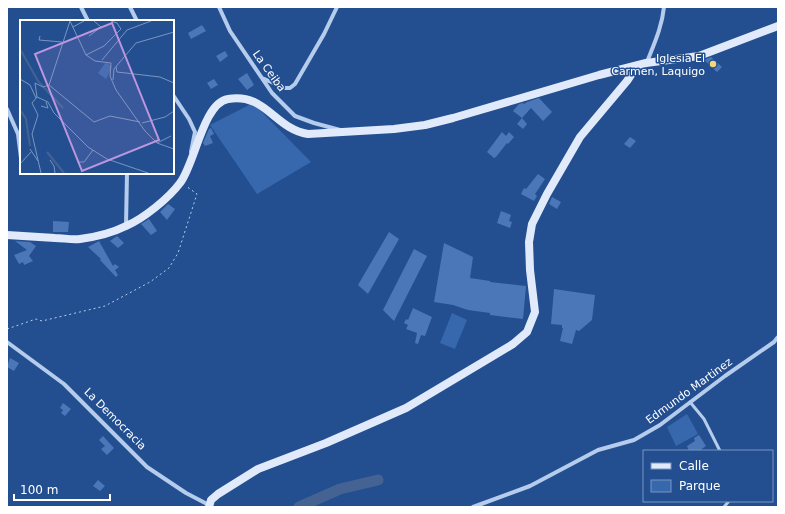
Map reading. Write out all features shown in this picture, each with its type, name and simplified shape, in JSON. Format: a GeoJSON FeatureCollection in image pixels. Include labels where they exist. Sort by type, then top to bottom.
{"type":"FeatureCollection","features":[{"type":"Feature","properties":{"kind":"street"},"geometry":{"type":"LineString","coordinates":[[81,7],[88,20]]}},
{"type":"Feature","properties":{"kind":"street"},"geometry":{"type":"LineString","coordinates":[[130,7],[136,20]]}},
{"type":"Feature","properties":{"kind":"street","name":"La Ceiba"},"geometry":{"type":"LineString","coordinates":[[219,7],[230,31],[272,93],[295,116],[314,123],[348,132]]}},
{"type":"Feature","properties":{"kind":"street"},"geometry":{"type":"LineString","coordinates":[[262,78],[285,88],[290,88],[295,84],[324,34],[337,7]]}},
{"type":"Feature","properties":{"kind":"street"},"geometry":{"type":"LineString","coordinates":[[646,63],[658,35],[664,7]]}},
{"type":"Feature","properties":{"kind":"street"},"geometry":{"type":"LineString","coordinates":[[7,235],[78,239],[109,233],[140,219],[167,197],[181,182],[189,168],[199,139],[213,109],[219,102],[228,99],[250,99],[260,104],[290,128],[301,133],[308,134],[394,130],[425,125],[453,118],[592,77],[646,63],[699,56],[778,26]]}},
{"type":"Feature","properties":{"kind":"street"},"geometry":{"type":"LineString","coordinates":[[209,506],[218,494],[258,469],[326,443],[406,408],[513,344],[527,332],[535,312],[530,270],[529,242],[532,224],[547,194],[580,137],[637,66]]}},
{"type":"Feature","properties":{"kind":"street"},"geometry":{"type":"LineString","coordinates":[[174,96],[189,118],[195,132],[189,168]]}},
{"type":"Feature","properties":{"kind":"street"},"geometry":{"type":"LineString","coordinates":[[7,109],[18,134],[20,150]]}},
{"type":"Feature","properties":{"kind":"street"},"geometry":{"type":"LineString","coordinates":[[126,226],[127,174]]}},
{"type":"Feature","properties":{"kind":"street","name":"Edmundo Martinez"},"geometry":{"type":"LineString","coordinates":[[473,507],[530,486],[598,450],[634,440],[660,425],[725,376],[774,342],[778,337]]}},
{"type":"Feature","properties":{"kind":"street","name":"La Democracia"},"geometry":{"type":"LineString","coordinates":[[7,342],[64,384],[147,467],[186,493],[209,506]]}},
{"type":"Feature","properties":{"kind":"lane"},"geometry":{"type":"LineString","coordinates":[[690,402],[704,419],[720,450]]}},
{"type":"Feature","properties":{"kind":"path"},"geometry":{"type":"LineString","coordinates":[[7,329],[36,319],[42,321],[105,306],[150,282],[169,268],[178,253],[197,194],[181,182]]}},
{"type":"Feature","properties":{"kind":"green space"},"geometry":{"type":"Polygon","coordinates":[[[253,103],[311,162],[257,194],[210,125],[253,103]]]}},
{"type":"Feature","properties":{"kind":"green space"},"geometry":{"type":"Polygon","coordinates":[[[452,313],[467,320],[455,349],[440,343],[452,313]]]}},
{"type":"Feature","properties":{"kind":"green space"},"geometry":{"type":"Polygon","coordinates":[[[687,414],[698,434],[676,446],[667,427],[687,414]]]}},
{"type":"Feature","properties":{"kind":"building"},"geometry":{"type":"Polygon","coordinates":[[[202,25],[206,31],[191,39],[188,33],[202,25]]]}},
{"type":"Feature","properties":{"kind":"building"},"geometry":{"type":"Polygon","coordinates":[[[225,51],[228,56],[220,62],[216,56],[225,51]]]}},
{"type":"Feature","properties":{"kind":"building","name":"Iglesia El Carmen, Laquigo"},"geometry":{"type":"Polygon","coordinates":[[[711,57],[722,67],[717,72],[704,60],[711,57]]]}},
{"type":"Feature","properties":{"kind":"building"},"geometry":{"type":"Polygon","coordinates":[[[247,73],[254,85],[247,90],[238,79],[247,73]]]}},
{"type":"Feature","properties":{"kind":"building"},"geometry":{"type":"Polygon","coordinates":[[[214,79],[218,85],[211,89],[207,83],[214,79]]]}},
{"type":"Feature","properties":{"kind":"building"},"geometry":{"type":"Polygon","coordinates":[[[539,98],[552,112],[543,121],[531,108],[522,118],[513,111],[519,104],[524,104],[539,98]]]}},
{"type":"Feature","properties":{"kind":"building"},"geometry":{"type":"Polygon","coordinates":[[[522,118],[527,124],[523,129],[517,124],[522,118]]]}},
{"type":"Feature","properties":{"kind":"building"},"geometry":{"type":"Polygon","coordinates":[[[211,128],[214,134],[210,136],[213,143],[205,146],[203,143],[209,129],[211,128]]]}},
{"type":"Feature","properties":{"kind":"building"},"geometry":{"type":"Polygon","coordinates":[[[502,132],[506,136],[509,132],[514,137],[494,158],[487,152],[502,132]]]}},
{"type":"Feature","properties":{"kind":"building"},"geometry":{"type":"Polygon","coordinates":[[[630,137],[636,141],[630,148],[624,144],[630,137]]]}},
{"type":"Feature","properties":{"kind":"building"},"geometry":{"type":"Polygon","coordinates":[[[538,174],[545,179],[535,194],[537,196],[534,201],[521,194],[524,188],[526,189],[538,174]]]}},
{"type":"Feature","properties":{"kind":"building"},"geometry":{"type":"Polygon","coordinates":[[[552,197],[561,202],[557,209],[549,204],[552,197]]]}},
{"type":"Feature","properties":{"kind":"building"},"geometry":{"type":"Polygon","coordinates":[[[168,204],[175,209],[167,220],[160,212],[168,204]]]}},
{"type":"Feature","properties":{"kind":"building"},"geometry":{"type":"Polygon","coordinates":[[[501,211],[511,215],[509,221],[512,222],[510,228],[497,223],[501,211]]]}},
{"type":"Feature","properties":{"kind":"building"},"geometry":{"type":"Polygon","coordinates":[[[149,219],[157,231],[151,235],[141,224],[149,219]]]}},
{"type":"Feature","properties":{"kind":"building"},"geometry":{"type":"Polygon","coordinates":[[[53,221],[69,222],[68,232],[53,232],[53,221]]]}},
{"type":"Feature","properties":{"kind":"building"},"geometry":{"type":"Polygon","coordinates":[[[389,232],[399,239],[368,294],[358,285],[389,232]]]}},
{"type":"Feature","properties":{"kind":"building"},"geometry":{"type":"Polygon","coordinates":[[[117,236],[124,243],[118,248],[110,241],[117,236]]]}},
{"type":"Feature","properties":{"kind":"building"},"geometry":{"type":"Polygon","coordinates":[[[15,241],[30,242],[36,246],[29,256],[33,261],[24,265],[23,262],[19,264],[14,255],[27,250],[15,241]]]}},
{"type":"Feature","properties":{"kind":"building"},"geometry":{"type":"Polygon","coordinates":[[[99,241],[113,266],[115,264],[119,267],[115,270],[118,275],[116,277],[100,260],[101,259],[88,247],[99,241]]]}},
{"type":"Feature","properties":{"kind":"building"},"geometry":{"type":"Polygon","coordinates":[[[444,243],[473,257],[470,278],[526,286],[523,319],[490,315],[490,313],[468,310],[453,305],[434,302],[444,243]]]}},
{"type":"Feature","properties":{"kind":"building"},"geometry":{"type":"Polygon","coordinates":[[[414,249],[427,256],[394,321],[383,310],[414,249]]]}},
{"type":"Feature","properties":{"kind":"building"},"geometry":{"type":"Polygon","coordinates":[[[554,289],[595,295],[592,320],[579,331],[576,330],[572,344],[560,341],[563,328],[562,325],[551,324],[554,289]]]}},
{"type":"Feature","properties":{"kind":"building"},"geometry":{"type":"Polygon","coordinates":[[[413,308],[432,317],[425,336],[421,335],[418,344],[415,343],[417,333],[406,329],[408,325],[404,323],[406,319],[408,320],[413,308]]]}},
{"type":"Feature","properties":{"kind":"building"},"geometry":{"type":"Polygon","coordinates":[[[10,358],[19,363],[14,371],[7,367],[10,358]]]}},
{"type":"Feature","properties":{"kind":"building"},"geometry":{"type":"Polygon","coordinates":[[[63,403],[71,409],[65,416],[61,413],[63,410],[60,408],[63,403]]]}},
{"type":"Feature","properties":{"kind":"building"},"geometry":{"type":"Polygon","coordinates":[[[699,435],[706,446],[700,450],[689,450],[687,446],[695,441],[694,438],[699,435]]]}},
{"type":"Feature","properties":{"kind":"building"},"geometry":{"type":"Polygon","coordinates":[[[103,436],[114,448],[107,455],[101,449],[105,446],[99,440],[103,436]]]}},
{"type":"Feature","properties":{"kind":"building"},"geometry":{"type":"Polygon","coordinates":[[[98,480],[105,486],[100,491],[93,486],[98,480]]]}},
{"type":"Feature","properties":{"kind":"waterway"},"geometry":{"type":"LineString","coordinates":[[299,507],[340,489],[378,480]]}},
{"type":"Feature","properties":{"kind":"place","name":"Iglesia El Carmen, Laquigo"},"geometry":{"type":"Point","coordinates":[713,64]}}]}
